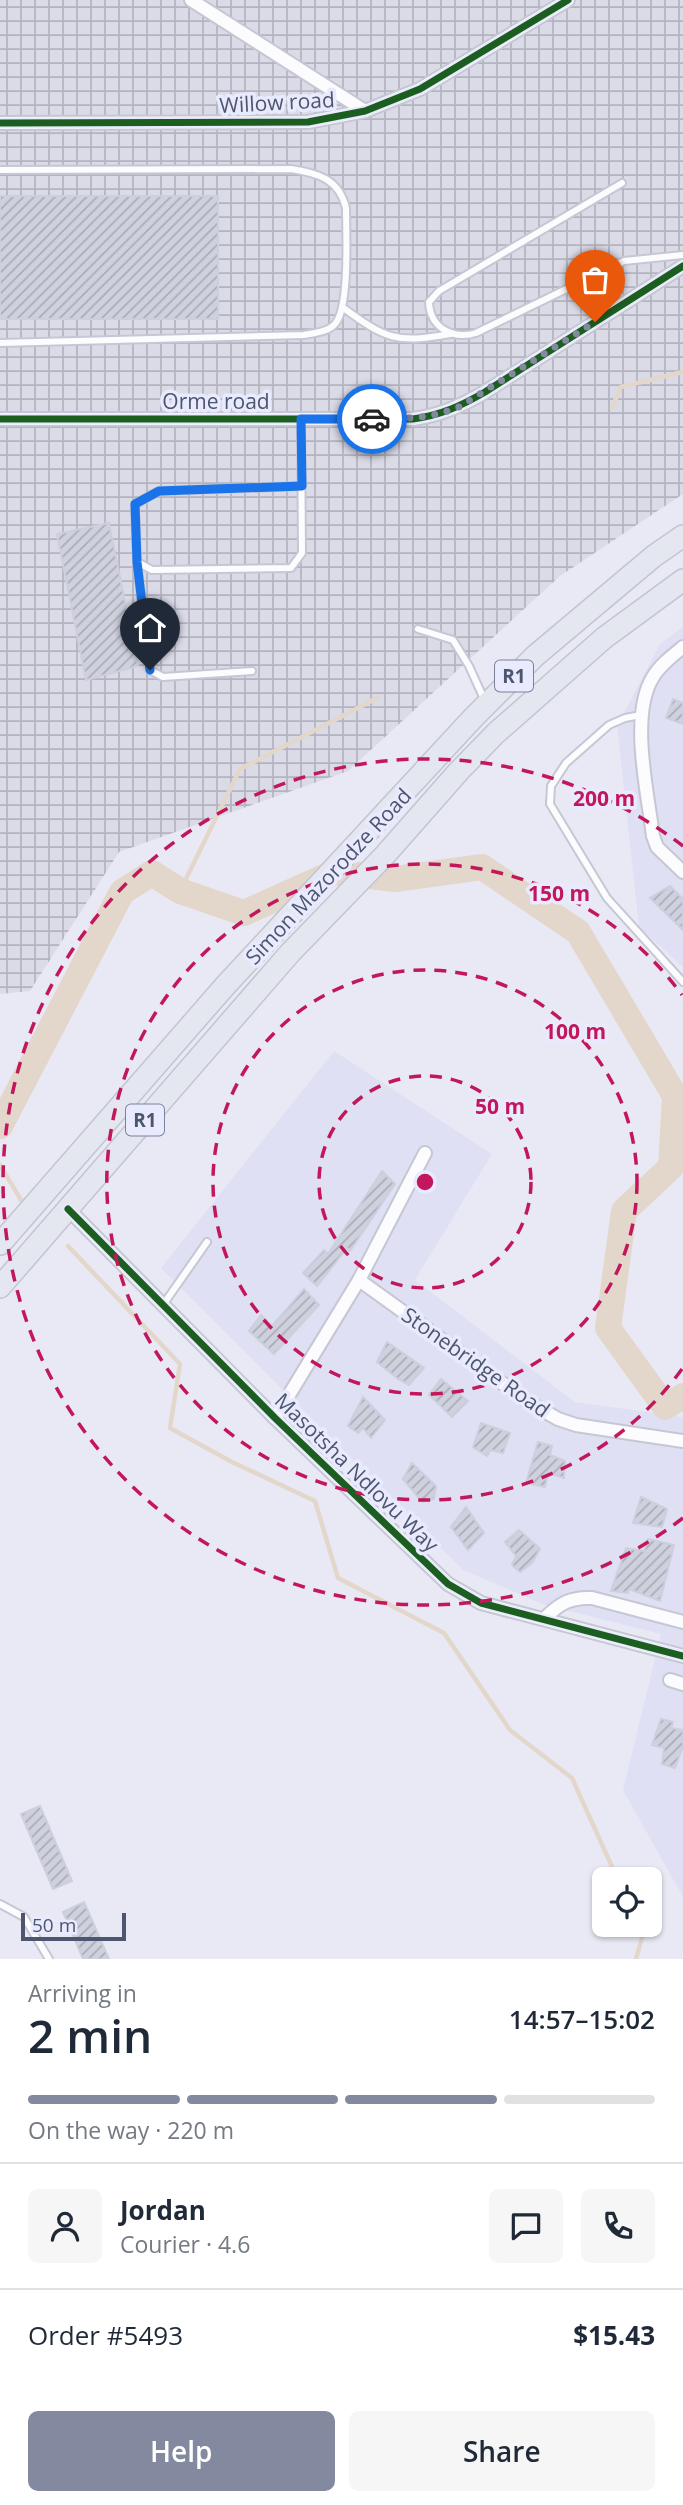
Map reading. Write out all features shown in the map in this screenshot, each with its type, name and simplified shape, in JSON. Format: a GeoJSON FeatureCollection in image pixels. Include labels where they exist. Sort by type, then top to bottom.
{"type":"FeatureCollection","features":[{"type":"Feature","properties":{"kind":"highway","name":"Simon Mazorodze Road"},"geometry":{"type":"LineString","coordinates":[[0,1244],[225,986],[487,704],[576,620],[654,556],[683,536]]}},
{"type":"Feature","properties":{"kind":"highway","name":"Simon Mazorodze Road"},"geometry":{"type":"LineString","coordinates":[[0,1287],[290,953],[385,855],[496,733],[604,638],[683,580]]}},
{"type":"Feature","properties":{"kind":"street"},"geometry":{"type":"LineString","coordinates":[[191,0],[365,111]]}},
{"type":"Feature","properties":{"kind":"street","name":"Willow road"},"geometry":{"type":"LineString","coordinates":[[0,124],[309,122],[365,111],[420,89],[568,0]]}},
{"type":"Feature","properties":{"kind":"street","name":"Orme road"},"geometry":{"type":"LineString","coordinates":[[0,419],[414,419],[439,415],[459,407],[683,266]]}},
{"type":"Feature","properties":{"kind":"street"},"geometry":{"type":"LineString","coordinates":[[683,647],[651,680],[641,715],[640,734],[653,836],[657,847],[683,872]]}},
{"type":"Feature","properties":{"kind":"street"},"geometry":{"type":"LineString","coordinates":[[275,1418],[359,1280],[425,1153]]}},
{"type":"Feature","properties":{"kind":"street","name":"Masotsha Ndlovu Way"},"geometry":{"type":"LineString","coordinates":[[68,1209],[275,1418],[448,1584],[481,1603],[683,1656]]}},
{"type":"Feature","properties":{"kind":"street","name":"Stonebridge Road"},"geometry":{"type":"LineString","coordinates":[[359,1280],[542,1411],[558,1419],[576,1425],[683,1441]]}},
{"type":"Feature","properties":{"kind":"street"},"geometry":{"type":"LineString","coordinates":[[545,1618],[556,1606],[578,1597],[592,1598],[683,1622]]}},
{"type":"Feature","properties":{"kind":"street"},"geometry":{"type":"LineString","coordinates":[[670,1680],[683,1684]]}},
{"type":"Feature","properties":{"kind":"lane"},"geometry":{"type":"LineString","coordinates":[[0,170],[291,169],[309,171],[327,178],[343,197],[346,208],[342,306],[335,324],[324,331],[304,335],[0,343]]}},
{"type":"Feature","properties":{"kind":"lane"},"geometry":{"type":"LineString","coordinates":[[450,334],[430,313],[429,302],[439,291],[622,183]]}},
{"type":"Feature","properties":{"kind":"lane"},"geometry":{"type":"LineString","coordinates":[[342,306],[368,326],[390,337],[417,340],[450,334],[462,337],[476,333],[624,261],[683,255]]}},
{"type":"Feature","properties":{"kind":"lane"},"geometry":{"type":"LineString","coordinates":[[137,562],[152,570],[290,568],[302,553],[301,419]]}},
{"type":"Feature","properties":{"kind":"lane"},"geometry":{"type":"LineString","coordinates":[[252,671],[163,677],[150,670],[137,562],[135,504],[159,491],[302,486]]}},
{"type":"Feature","properties":{"kind":"lane"},"geometry":{"type":"LineString","coordinates":[[418,629],[453,640],[487,704]]}},
{"type":"Feature","properties":{"kind":"lane"},"geometry":{"type":"LineString","coordinates":[[641,715],[609,725],[566,763],[551,786],[550,804],[607,898],[683,982]]}},
{"type":"Feature","properties":{"kind":"lane"},"geometry":{"type":"LineString","coordinates":[[163,1305],[207,1242]]}},
{"type":"Feature","properties":{"kind":"lane"},"geometry":{"type":"LineString","coordinates":[[0,1904],[24,1917],[49,1959]]}},
{"type":"Feature","properties":{"kind":"shaded area"},"geometry":{"type":"Polygon","coordinates":[[[0,0],[683,0],[683,494],[560,576],[348,771],[119,852],[30,991],[0,994],[0,0]]]}},
{"type":"Feature","properties":{"kind":"shaded area"},"geometry":{"type":"Polygon","coordinates":[[[683,627],[683,967],[639,927],[617,726],[660,644],[683,627]]]}},
{"type":"Feature","properties":{"kind":"shaded area"},"geometry":{"type":"Polygon","coordinates":[[[334,1051],[492,1154],[415,1280],[575,1402],[683,1417],[683,1897],[623,1790],[661,1634],[545,1605],[463,1570],[161,1268],[334,1051]]]}},
{"type":"Feature","properties":{"kind":"building"},"geometry":{"type":"Polygon","coordinates":[[[0,196],[218,196],[218,319],[0,319],[0,196]]]}},
{"type":"Feature","properties":{"kind":"building"},"geometry":{"type":"Polygon","coordinates":[[[109,523],[138,666],[86,680],[57,534],[109,523]]]}},
{"type":"Feature","properties":{"kind":"building"},"geometry":{"type":"Polygon","coordinates":[[[673,699],[683,703],[683,724],[666,718],[673,699]]]}},
{"type":"Feature","properties":{"kind":"building"},"geometry":{"type":"Polygon","coordinates":[[[670,886],[683,899],[683,930],[650,898],[670,886]]]}},
{"type":"Feature","properties":{"kind":"building"},"geometry":{"type":"Polygon","coordinates":[[[382,1171],[395,1184],[350,1251],[347,1248],[317,1286],[303,1273],[324,1250],[328,1254],[382,1171]]]}},
{"type":"Feature","properties":{"kind":"building"},"geometry":{"type":"Polygon","coordinates":[[[304,1289],[319,1305],[274,1354],[249,1331],[261,1315],[272,1326],[304,1289]]]}},
{"type":"Feature","properties":{"kind":"building"},"geometry":{"type":"Polygon","coordinates":[[[387,1342],[424,1368],[409,1385],[377,1362],[387,1342]]]}},
{"type":"Feature","properties":{"kind":"building"},"geometry":{"type":"Polygon","coordinates":[[[441,1379],[468,1401],[452,1417],[429,1395],[441,1379]]]}},
{"type":"Feature","properties":{"kind":"building"},"geometry":{"type":"Polygon","coordinates":[[[363,1397],[385,1420],[371,1438],[363,1428],[358,1433],[348,1426],[363,1397]]]}},
{"type":"Feature","properties":{"kind":"building"},"geometry":{"type":"Polygon","coordinates":[[[481,1423],[510,1433],[503,1453],[491,1450],[487,1456],[473,1447],[481,1423]]]}},
{"type":"Feature","properties":{"kind":"building"},"geometry":{"type":"Polygon","coordinates":[[[538,1442],[552,1446],[550,1455],[565,1461],[564,1478],[548,1473],[545,1487],[526,1483],[538,1442]]]}},
{"type":"Feature","properties":{"kind":"building"},"geometry":{"type":"Polygon","coordinates":[[[412,1463],[436,1486],[434,1499],[422,1502],[403,1479],[412,1463]]]}},
{"type":"Feature","properties":{"kind":"building"},"geometry":{"type":"Polygon","coordinates":[[[641,1497],[667,1509],[662,1527],[633,1523],[641,1497]]]}},
{"type":"Feature","properties":{"kind":"building"},"geometry":{"type":"Polygon","coordinates":[[[466,1507],[484,1533],[468,1550],[451,1527],[466,1507]]]}},
{"type":"Feature","properties":{"kind":"building"},"geometry":{"type":"Polygon","coordinates":[[[519,1530],[540,1549],[532,1563],[520,1572],[512,1565],[516,1556],[505,1542],[519,1530]]]}},
{"type":"Feature","properties":{"kind":"building"},"geometry":{"type":"Polygon","coordinates":[[[648,1539],[674,1545],[660,1601],[629,1589],[628,1593],[611,1591],[626,1548],[644,1551],[648,1539]]]}},
{"type":"Feature","properties":{"kind":"building"},"geometry":{"type":"Polygon","coordinates":[[[661,1719],[673,1722],[671,1728],[683,1730],[683,1746],[675,1768],[662,1764],[664,1748],[652,1745],[661,1719]]]}},
{"type":"Feature","properties":{"kind":"building"},"geometry":{"type":"Polygon","coordinates":[[[40,1806],[72,1881],[53,1889],[21,1814],[40,1806]]]}},
{"type":"Feature","properties":{"kind":"building"},"geometry":{"type":"Polygon","coordinates":[[[84,1902],[109,1959],[83,1959],[63,1912],[84,1902]]]}},
{"type":"Feature","properties":{"kind":"waterway"},"geometry":{"type":"LineString","coordinates":[[612,408],[621,387],[683,372]]}},
{"type":"Feature","properties":{"kind":"waterway"},"geometry":{"type":"LineString","coordinates":[[180,891],[240,769],[377,698]]}},
{"type":"Feature","properties":{"kind":"waterway"},"geometry":{"type":"LineString","coordinates":[[0,1126],[122,892],[152,873],[180,891],[244,913],[335,872],[395,879],[482,867],[578,932],[675,1096],[671,1167],[624,1211],[608,1328],[665,1407],[683,1396]]}},
{"type":"Feature","properties":{"kind":"waterway"},"geometry":{"type":"LineString","coordinates":[[0,1165],[21,1200]]}},
{"type":"Feature","properties":{"kind":"waterway"},"geometry":{"type":"LineString","coordinates":[[68,1246],[180,1364],[170,1428],[232,1462],[315,1501],[338,1578],[444,1633],[510,1730],[572,1778],[612,1867]]}},
{"type":"Feature","properties":{"kind":"waterway"},"geometry":{"type":"LineString","coordinates":[[636,1959],[642,1937]]}},
{"type":"Feature","properties":{"kind":"cycle path"},"geometry":{"type":"LineString","coordinates":[[0,123],[308,122],[365,111],[420,89],[568,0]]}},
{"type":"Feature","properties":{"kind":"cycle path"},"geometry":{"type":"LineString","coordinates":[[0,419],[413,419],[433,415],[468,402],[485,392],[683,266]]}},
{"type":"Feature","properties":{"kind":"cycle path"},"geometry":{"type":"LineString","coordinates":[[68,1209],[275,1418],[448,1584],[481,1603],[683,1656]]}},
{"type":"Feature","properties":{"kind":"way so far"},"geometry":{"type":"LineString","coordinates":[[372,419],[414,419],[439,415],[459,407],[595,322]]}},
{"type":"Feature","properties":{"kind":"route"},"geometry":{"type":"LineString","coordinates":[[150,670],[137,562],[135,504],[159,491],[302,486],[301,419],[372,419]]}}]}
